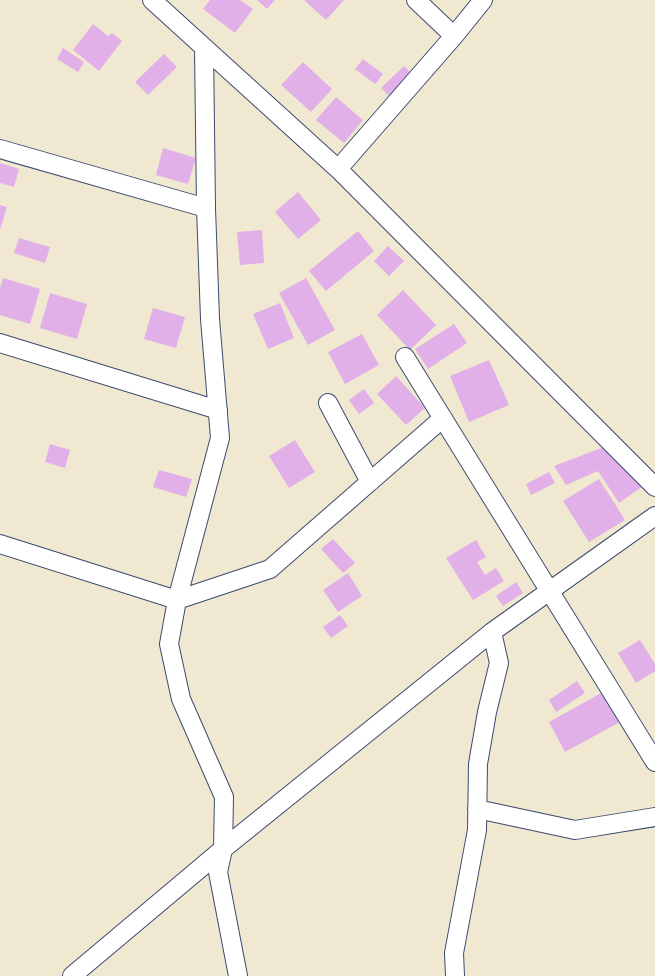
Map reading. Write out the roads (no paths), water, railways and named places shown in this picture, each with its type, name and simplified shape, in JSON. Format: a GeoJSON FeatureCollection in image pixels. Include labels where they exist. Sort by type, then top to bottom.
{"type":"FeatureCollection","features":[{"type":"Feature","properties":{"kind":"street"},"geometry":{"type":"LineString","coordinates":[[152,0],[338,169],[655,487]]}},
{"type":"Feature","properties":{"kind":"street"},"geometry":{"type":"LineString","coordinates":[[416,0],[454,36]]}},
{"type":"Feature","properties":{"kind":"street"},"geometry":{"type":"LineString","coordinates":[[338,169],[454,36],[483,0]]}},
{"type":"Feature","properties":{"kind":"street"},"geometry":{"type":"LineString","coordinates":[[204,48],[206,208],[210,319],[220,438],[177,600],[169,644],[181,699],[224,797],[224,849],[218,872],[238,976]]}},
{"type":"Feature","properties":{"kind":"street"},"geometry":{"type":"LineString","coordinates":[[0,149],[206,208]]}},
{"type":"Feature","properties":{"kind":"street"},"geometry":{"type":"LineString","coordinates":[[0,343],[218,410]]}},
{"type":"Feature","properties":{"kind":"street"},"geometry":{"type":"LineString","coordinates":[[405,357],[655,762]]}},
{"type":"Feature","properties":{"kind":"street"},"geometry":{"type":"LineString","coordinates":[[328,403],[370,482]]}},
{"type":"Feature","properties":{"kind":"street"},"geometry":{"type":"LineString","coordinates":[[0,544],[177,600],[270,569],[443,418]]}},
{"type":"Feature","properties":{"kind":"street"},"geometry":{"type":"LineString","coordinates":[[72,976],[224,849],[492,632],[655,516]]}},
{"type":"Feature","properties":{"kind":"street"},"geometry":{"type":"LineString","coordinates":[[455,976],[454,953],[477,830],[478,764],[487,712],[499,663],[492,632]]}},
{"type":"Feature","properties":{"kind":"street"},"geometry":{"type":"LineString","coordinates":[[477,809],[575,830],[655,817]]}}]}
